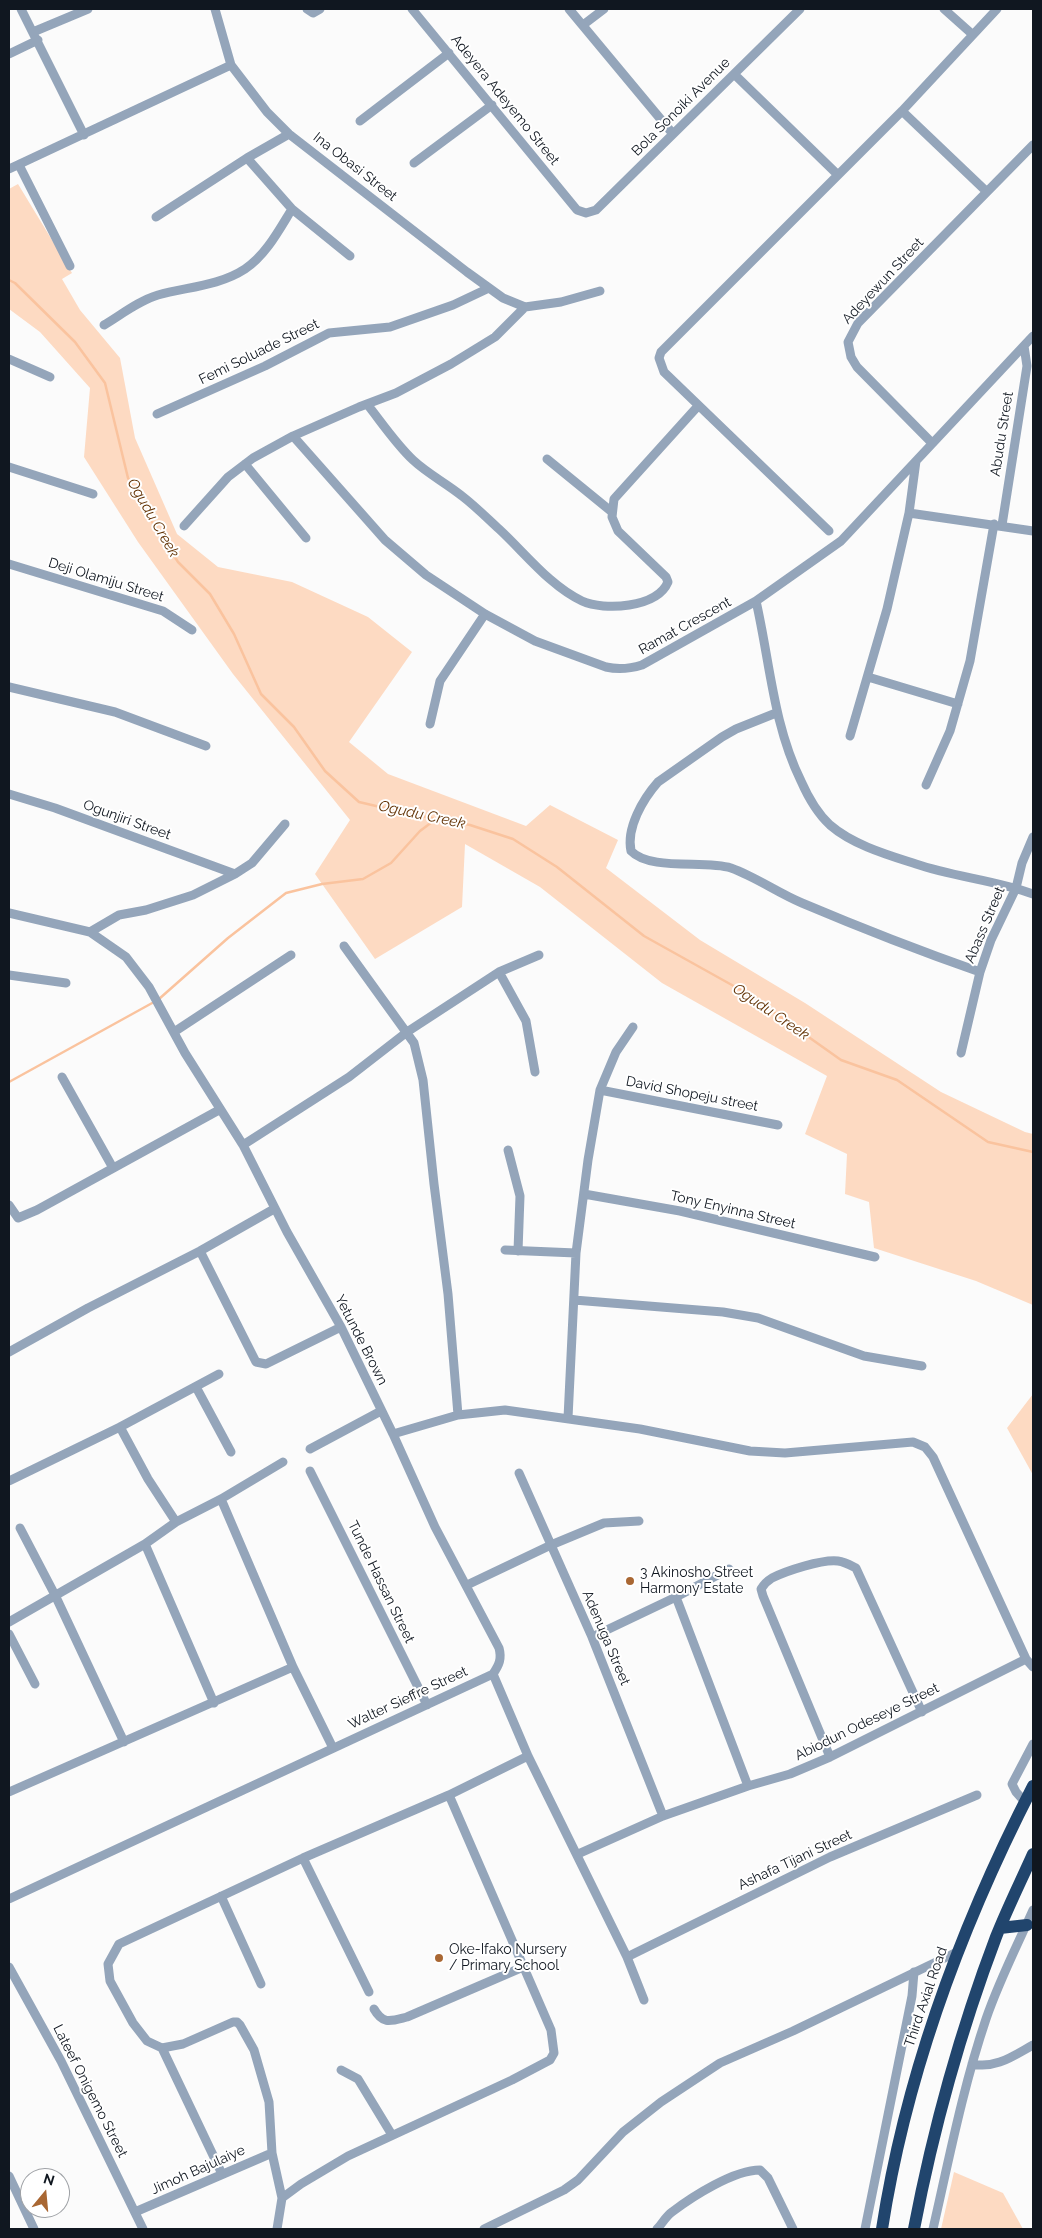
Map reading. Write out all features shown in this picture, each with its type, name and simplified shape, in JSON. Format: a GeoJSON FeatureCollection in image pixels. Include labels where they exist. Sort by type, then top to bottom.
{"type":"FeatureCollection","features":[{"type":"Feature","properties":{"kind":"highway","name":"Third Axial Road"},"geometry":{"type":"LineString","coordinates":[[882,2229],[891,2170],[917,2073],[944,1985],[980,1897],[1033,1786]]}},
{"type":"Feature","properties":{"kind":"highway"},"geometry":{"type":"LineString","coordinates":[[914,2229],[925,2172],[949,2076],[1000,1928],[1033,1854]]}},
{"type":"Feature","properties":{"kind":"highway"},"geometry":{"type":"LineString","coordinates":[[1000,1928],[1030,1924]]}},
{"type":"Feature","properties":{"kind":"street"},"geometry":{"type":"LineString","coordinates":[[20,9],[84,135]]}},
{"type":"Feature","properties":{"kind":"street"},"geometry":{"type":"LineString","coordinates":[[9,54],[35,36],[88,9]]}},
{"type":"Feature","properties":{"kind":"street","name":"Ina Obasi Street"},"geometry":{"type":"LineString","coordinates":[[215,9],[231,65],[267,112],[289,134],[488,288],[503,298],[524,307]]}},
{"type":"Feature","properties":{"kind":"street"},"geometry":{"type":"LineString","coordinates":[[306,9],[313,13],[320,9]]}},
{"type":"Feature","properties":{"kind":"street","name":"Adeyera Adeyemo Street"},"geometry":{"type":"LineString","coordinates":[[412,9],[578,210]]}},
{"type":"Feature","properties":{"kind":"street"},"geometry":{"type":"LineString","coordinates":[[569,9],[672,134]]}},
{"type":"Feature","properties":{"kind":"street"},"geometry":{"type":"LineString","coordinates":[[583,25],[604,9]]}},
{"type":"Feature","properties":{"kind":"street","name":"Bola Sonoiki Avenue"},"geometry":{"type":"LineString","coordinates":[[578,210],[586,213],[596,210],[800,9]]}},
{"type":"Feature","properties":{"kind":"street"},"geometry":{"type":"LineString","coordinates":[[944,9],[972,34]]}},
{"type":"Feature","properties":{"kind":"street"},"geometry":{"type":"LineString","coordinates":[[828,531],[664,372],[659,358],[661,352],[902,111],[997,9]]}},
{"type":"Feature","properties":{"kind":"street"},"geometry":{"type":"LineString","coordinates":[[360,121],[448,53]]}},
{"type":"Feature","properties":{"kind":"street"},"geometry":{"type":"LineString","coordinates":[[9,169],[231,65]]}},
{"type":"Feature","properties":{"kind":"street"},"geometry":{"type":"LineString","coordinates":[[734,74],[838,175]]}},
{"type":"Feature","properties":{"kind":"street"},"geometry":{"type":"LineString","coordinates":[[414,163],[492,105]]}},
{"type":"Feature","properties":{"kind":"street"},"geometry":{"type":"LineString","coordinates":[[902,111],[987,192]]}},
{"type":"Feature","properties":{"kind":"street"},"geometry":{"type":"LineString","coordinates":[[156,217],[247,158],[289,134]]}},
{"type":"Feature","properties":{"kind":"street","name":"Adeyewun Street"},"geometry":{"type":"LineString","coordinates":[[932,443],[857,367],[851,357],[848,342],[858,323],[1033,145]]}},
{"type":"Feature","properties":{"kind":"street"},"geometry":{"type":"LineString","coordinates":[[247,158],[292,209],[350,256]]}},
{"type":"Feature","properties":{"kind":"street"},"geometry":{"type":"LineString","coordinates":[[19,165],[70,266]]}},
{"type":"Feature","properties":{"kind":"street"},"geometry":{"type":"LineString","coordinates":[[104,325],[142,302],[156,296],[213,283],[246,268],[269,246],[292,209]]}},
{"type":"Feature","properties":{"kind":"street","name":"Femi Soluade Street"},"geometry":{"type":"LineString","coordinates":[[157,414],[265,366],[329,333],[390,327],[437,311],[488,288]]}},
{"type":"Feature","properties":{"kind":"street"},"geometry":{"type":"LineString","coordinates":[[184,526],[207,499],[245,464],[293,436],[418,382],[495,337],[524,307],[560,302],[600,292]]}},
{"type":"Feature","properties":{"kind":"street","name":"Ramat Crescent"},"geometry":{"type":"LineString","coordinates":[[293,436],[385,540],[426,575],[485,614],[535,641],[606,667],[617,670],[629,669],[642,665],[756,601],[840,541],[1033,336]]}},
{"type":"Feature","properties":{"kind":"street","name":"Abudu Street"},"geometry":{"type":"LineString","coordinates":[[926,785],[950,731],[970,661],[998,525],[1027,366],[1024,346]]}},
{"type":"Feature","properties":{"kind":"street"},"geometry":{"type":"LineString","coordinates":[[9,359],[50,377]]}},
{"type":"Feature","properties":{"kind":"street"},"geometry":{"type":"LineString","coordinates":[[367,404],[412,460],[431,476],[464,497],[568,593],[597,606],[626,606],[645,600],[661,592],[668,582],[666,577],[618,531],[613,523],[614,499],[698,406]]}},
{"type":"Feature","properties":{"kind":"street"},"geometry":{"type":"LineString","coordinates":[[547,459],[612,512]]}},
{"type":"Feature","properties":{"kind":"street"},"geometry":{"type":"LineString","coordinates":[[850,736],[868,677],[909,513],[916,460]]}},
{"type":"Feature","properties":{"kind":"street"},"geometry":{"type":"LineString","coordinates":[[245,464],[306,538]]}},
{"type":"Feature","properties":{"kind":"street"},"geometry":{"type":"LineString","coordinates":[[9,467],[93,494]]}},
{"type":"Feature","properties":{"kind":"street"},"geometry":{"type":"LineString","coordinates":[[909,513],[1033,531]]}},
{"type":"Feature","properties":{"kind":"street","name":"Deji Olamiju Street"},"geometry":{"type":"LineString","coordinates":[[9,564],[164,611],[192,630]]}},
{"type":"Feature","properties":{"kind":"street"},"geometry":{"type":"LineString","coordinates":[[756,601],[776,713],[792,764],[817,811],[831,826],[867,846],[918,865],[1016,888],[1033,894]]}},
{"type":"Feature","properties":{"kind":"street"},"geometry":{"type":"LineString","coordinates":[[430,724],[440,681],[485,614]]}},
{"type":"Feature","properties":{"kind":"street"},"geometry":{"type":"LineString","coordinates":[[868,677],[958,704]]}},
{"type":"Feature","properties":{"kind":"street"},"geometry":{"type":"LineString","coordinates":[[9,687],[115,712],[206,746]]}},
{"type":"Feature","properties":{"kind":"street"},"geometry":{"type":"LineString","coordinates":[[776,713],[736,729],[722,737],[658,782],[649,792],[633,824],[630,834],[631,851],[638,856],[664,863],[730,868],[759,880],[800,902],[934,956],[980,972]]}},
{"type":"Feature","properties":{"kind":"street","name":"Ogunjiri Street"},"geometry":{"type":"LineString","coordinates":[[9,794],[55,808],[235,874]]}},
{"type":"Feature","properties":{"kind":"street"},"geometry":{"type":"LineString","coordinates":[[9,913],[90,932],[119,915],[146,910],[193,895],[235,874],[252,864],[285,824]]}},
{"type":"Feature","properties":{"kind":"street","name":"Abass Street"},"geometry":{"type":"LineString","coordinates":[[961,1054],[980,972],[991,940],[1016,888],[1022,863],[1033,837]]}},
{"type":"Feature","properties":{"kind":"street","name":"Yetunde Brown"},"geometry":{"type":"LineString","coordinates":[[90,932],[126,958],[149,987],[219,1110],[243,1145],[274,1209],[341,1326],[435,1527],[468,1585],[500,1648],[499,1665],[492,1674]]}},
{"type":"Feature","properties":{"kind":"street"},"geometry":{"type":"LineString","coordinates":[[344,946],[414,1043],[424,1080],[448,1294],[458,1415]]}},
{"type":"Feature","properties":{"kind":"street"},"geometry":{"type":"LineString","coordinates":[[173,1029],[291,955]]}},
{"type":"Feature","properties":{"kind":"street"},"geometry":{"type":"LineString","coordinates":[[243,1145],[350,1077],[407,1032],[499,972],[539,955]]}},
{"type":"Feature","properties":{"kind":"street"},"geometry":{"type":"LineString","coordinates":[[499,972],[526,1022],[536,1072]]}},
{"type":"Feature","properties":{"kind":"street"},"geometry":{"type":"LineString","coordinates":[[9,975],[66,983]]}},
{"type":"Feature","properties":{"kind":"street"},"geometry":{"type":"LineString","coordinates":[[568,1418],[576,1253],[588,1160],[600,1090],[616,1052],[632,1027]]}},
{"type":"Feature","properties":{"kind":"street"},"geometry":{"type":"LineString","coordinates":[[62,1077],[113,1168]]}},
{"type":"Feature","properties":{"kind":"street","name":"David Shopeju street"},"geometry":{"type":"LineString","coordinates":[[600,1090],[778,1125]]}},
{"type":"Feature","properties":{"kind":"street"},"geometry":{"type":"LineString","coordinates":[[9,1205],[18,1218],[219,1110]]}},
{"type":"Feature","properties":{"kind":"street"},"geometry":{"type":"LineString","coordinates":[[508,1150],[520,1196],[518,1251]]}},
{"type":"Feature","properties":{"kind":"street","name":"Tony Enyinna Street"},"geometry":{"type":"LineString","coordinates":[[584,1194],[680,1211],[875,1257]]}},
{"type":"Feature","properties":{"kind":"street"},"geometry":{"type":"LineString","coordinates":[[9,1352],[88,1308],[200,1251],[274,1209]]}},
{"type":"Feature","properties":{"kind":"street"},"geometry":{"type":"LineString","coordinates":[[505,1250],[576,1253]]}},
{"type":"Feature","properties":{"kind":"street"},"geometry":{"type":"LineString","coordinates":[[200,1251],[256,1362],[266,1364],[341,1326]]}},
{"type":"Feature","properties":{"kind":"street"},"geometry":{"type":"LineString","coordinates":[[574,1300],[723,1312],[758,1318],[864,1356],[922,1366]]}},
{"type":"Feature","properties":{"kind":"street"},"geometry":{"type":"LineString","coordinates":[[9,1481],[120,1427],[220,1374]]}},
{"type":"Feature","properties":{"kind":"street"},"geometry":{"type":"LineString","coordinates":[[196,1387],[231,1452]]}},
{"type":"Feature","properties":{"kind":"street"},"geometry":{"type":"LineString","coordinates":[[393,1434],[458,1415],[505,1410],[640,1429],[750,1451],[785,1453],[913,1442],[925,1446],[933,1457],[966,1525],[1026,1659],[1033,1667]]}},
{"type":"Feature","properties":{"kind":"street"},"geometry":{"type":"LineString","coordinates":[[310,1449],[381,1411]]}},
{"type":"Feature","properties":{"kind":"street"},"geometry":{"type":"LineString","coordinates":[[120,1427],[148,1479],[176,1522]]}},
{"type":"Feature","properties":{"kind":"street"},"geometry":{"type":"LineString","coordinates":[[10,1619],[145,1544],[176,1522],[221,1499],[283,1462]]}},
{"type":"Feature","properties":{"kind":"street","name":"Tunde Hassan Street"},"geometry":{"type":"LineString","coordinates":[[310,1471],[427,1705]]}},
{"type":"Feature","properties":{"kind":"street","name":"Adenuga Street"},"geometry":{"type":"LineString","coordinates":[[519,1473],[592,1637],[663,1816]]}},
{"type":"Feature","properties":{"kind":"street"},"geometry":{"type":"LineString","coordinates":[[221,1499],[293,1667],[333,1748]]}},
{"type":"Feature","properties":{"kind":"street"},"geometry":{"type":"LineString","coordinates":[[468,1585],[551,1545],[604,1523],[639,1521]]}},
{"type":"Feature","properties":{"kind":"street"},"geometry":{"type":"LineString","coordinates":[[20,1528],[55,1594],[124,1742]]}},
{"type":"Feature","properties":{"kind":"street"},"geometry":{"type":"LineString","coordinates":[[145,1544],[214,1703]]}},
{"type":"Feature","properties":{"kind":"street"},"geometry":{"type":"LineString","coordinates":[[830,1757],[762,1596],[761,1589],[772,1578],[815,1564],[836,1561],[848,1563],[856,1568],[922,1712]]}},
{"type":"Feature","properties":{"kind":"street"},"geometry":{"type":"LineString","coordinates":[[592,1637],[676,1597],[729,1569]]}},
{"type":"Feature","properties":{"kind":"street"},"geometry":{"type":"LineString","coordinates":[[676,1597],[748,1786]]}},
{"type":"Feature","properties":{"kind":"street"},"geometry":{"type":"LineString","coordinates":[[9,1634],[35,1684]]}},
{"type":"Feature","properties":{"kind":"street","name":"Abiodun Odeseye Street"},"geometry":{"type":"LineString","coordinates":[[578,1854],[663,1816],[748,1786],[790,1774],[830,1757],[1026,1659]]}},
{"type":"Feature","properties":{"kind":"street"},"geometry":{"type":"LineString","coordinates":[[9,1792],[293,1667]]}},
{"type":"Feature","properties":{"kind":"street"},"geometry":{"type":"LineString","coordinates":[[492,1674],[528,1756],[578,1854],[627,1957],[644,2000]]}},
{"type":"Feature","properties":{"kind":"street","name":"Walter Sieffre Street"},"geometry":{"type":"LineString","coordinates":[[9,1899],[492,1674]]}},
{"type":"Feature","properties":{"kind":"street"},"geometry":{"type":"LineString","coordinates":[[1025,1802],[1012,1784],[1033,1744]]}},
{"type":"Feature","properties":{"kind":"street"},"geometry":{"type":"LineString","coordinates":[[277,2229],[282,2198],[272,2153],[270,2102],[254,2050],[237,2022],[183,2044],[162,2048],[147,2041],[134,2023],[110,1981],[108,1964],[119,1944],[303,1858],[449,1794],[528,1756]]}},
{"type":"Feature","properties":{"kind":"street"},"geometry":{"type":"LineString","coordinates":[[282,2198],[301,2184],[348,2156],[512,2080],[550,2060],[554,2053],[555,2046],[551,2030],[449,1794]]}},
{"type":"Feature","properties":{"kind":"street","name":"Ashafa Tijani Street"},"geometry":{"type":"LineString","coordinates":[[627,1957],[830,1857],[977,1795]]}},
{"type":"Feature","properties":{"kind":"street"},"geometry":{"type":"LineString","coordinates":[[303,1858],[368,1992]]}},
{"type":"Feature","properties":{"kind":"street"},"geometry":{"type":"LineString","coordinates":[[221,1896],[262,1984]]}},
{"type":"Feature","properties":{"kind":"street"},"geometry":{"type":"LineString","coordinates":[[933,2229],[972,2064],[987,2017],[1030,1924],[1033,1910]]}},
{"type":"Feature","properties":{"kind":"street"},"geometry":{"type":"LineString","coordinates":[[484,2229],[564,2190],[578,2180],[622,2132],[661,2102],[720,2064],[957,1952]]}},
{"type":"Feature","properties":{"kind":"street"},"geometry":{"type":"LineString","coordinates":[[374,2009],[379,2017],[389,2022],[407,2017],[523,1966]]}},
{"type":"Feature","properties":{"kind":"street","name":"Lateef Onigemo Street"},"geometry":{"type":"LineString","coordinates":[[9,1967],[61,2061],[143,2229]]}},
{"type":"Feature","properties":{"kind":"street"},"geometry":{"type":"LineString","coordinates":[[866,2229],[912,1996],[914,1972]]}},
{"type":"Feature","properties":{"kind":"street"},"geometry":{"type":"LineString","coordinates":[[972,2064],[983,2066],[995,2065],[1033,2045]]}},
{"type":"Feature","properties":{"kind":"street"},"geometry":{"type":"LineString","coordinates":[[162,2048],[222,2174]]}},
{"type":"Feature","properties":{"kind":"street"},"geometry":{"type":"LineString","coordinates":[[341,2070],[358,2079],[392,2135]]}},
{"type":"Feature","properties":{"kind":"street","name":"Jimoh Bajulaiye"},"geometry":{"type":"LineString","coordinates":[[136,2212],[272,2153]]}},
{"type":"Feature","properties":{"kind":"street"},"geometry":{"type":"LineString","coordinates":[[657,2229],[671,2213],[718,2184],[749,2170],[760,2170],[768,2178],[793,2229]]}},
{"type":"Feature","properties":{"kind":"street"},"geometry":{"type":"LineString","coordinates":[[9,2176],[34,2229]]}},
{"type":"Feature","properties":{"kind":"shaded area"},"geometry":{"type":"Polygon","coordinates":[[[18,184],[72,273],[62,279],[80,310],[120,358],[135,438],[177,534],[218,567],[292,582],[368,617],[412,652],[349,742],[388,774],[526,826],[550,805],[618,840],[606,868],[700,940],[805,1003],[941,1092],[1025,1132],[1033,1134],[1033,1305],[976,1281],[874,1248],[869,1202],[845,1194],[847,1154],[805,1134],[827,1076],[662,983],[540,887],[465,844],[462,907],[375,959],[315,874],[350,820],[233,674],[138,542],[84,457],[90,388],[40,332],[9,309],[9,189],[18,184]]]}},
{"type":"Feature","properties":{"kind":"shaded area"},"geometry":{"type":"Polygon","coordinates":[[[1033,1394],[1033,1475],[1007,1428],[1033,1394]]]}},
{"type":"Feature","properties":{"kind":"shaded area"},"geometry":{"type":"Polygon","coordinates":[[[954,2172],[1003,2193],[1023,2229],[941,2229],[954,2172]]]}},
{"type":"Feature","properties":{"kind":"waterway","name":"Ogudu Creek"},"geometry":{"type":"LineString","coordinates":[[9,280],[15,283],[75,342],[105,383],[128,478],[149,517],[178,562],[210,594],[234,634],[261,694],[294,727],[325,771],[359,802],[470,825],[513,839],[557,867],[644,936],[748,994],[841,1060],[897,1080],[988,1142],[1033,1152]]}},
{"type":"Feature","properties":{"kind":"waterway"},"geometry":{"type":"LineString","coordinates":[[159,999],[228,938],[286,893],[322,884],[363,879],[391,863],[420,831],[436,819]]}},
{"type":"Feature","properties":{"kind":"waterway"},"geometry":{"type":"LineString","coordinates":[[9,1082],[154,1002]]}},
{"type":"Feature","properties":{"kind":"place","name":"3 Akinosho Street Harmony Estate"},"geometry":{"type":"Point","coordinates":[630,1581]}},
{"type":"Feature","properties":{"kind":"place","name":"Oke-Ifako Nursery / Primary School"},"geometry":{"type":"Point","coordinates":[439,1958]}}]}
